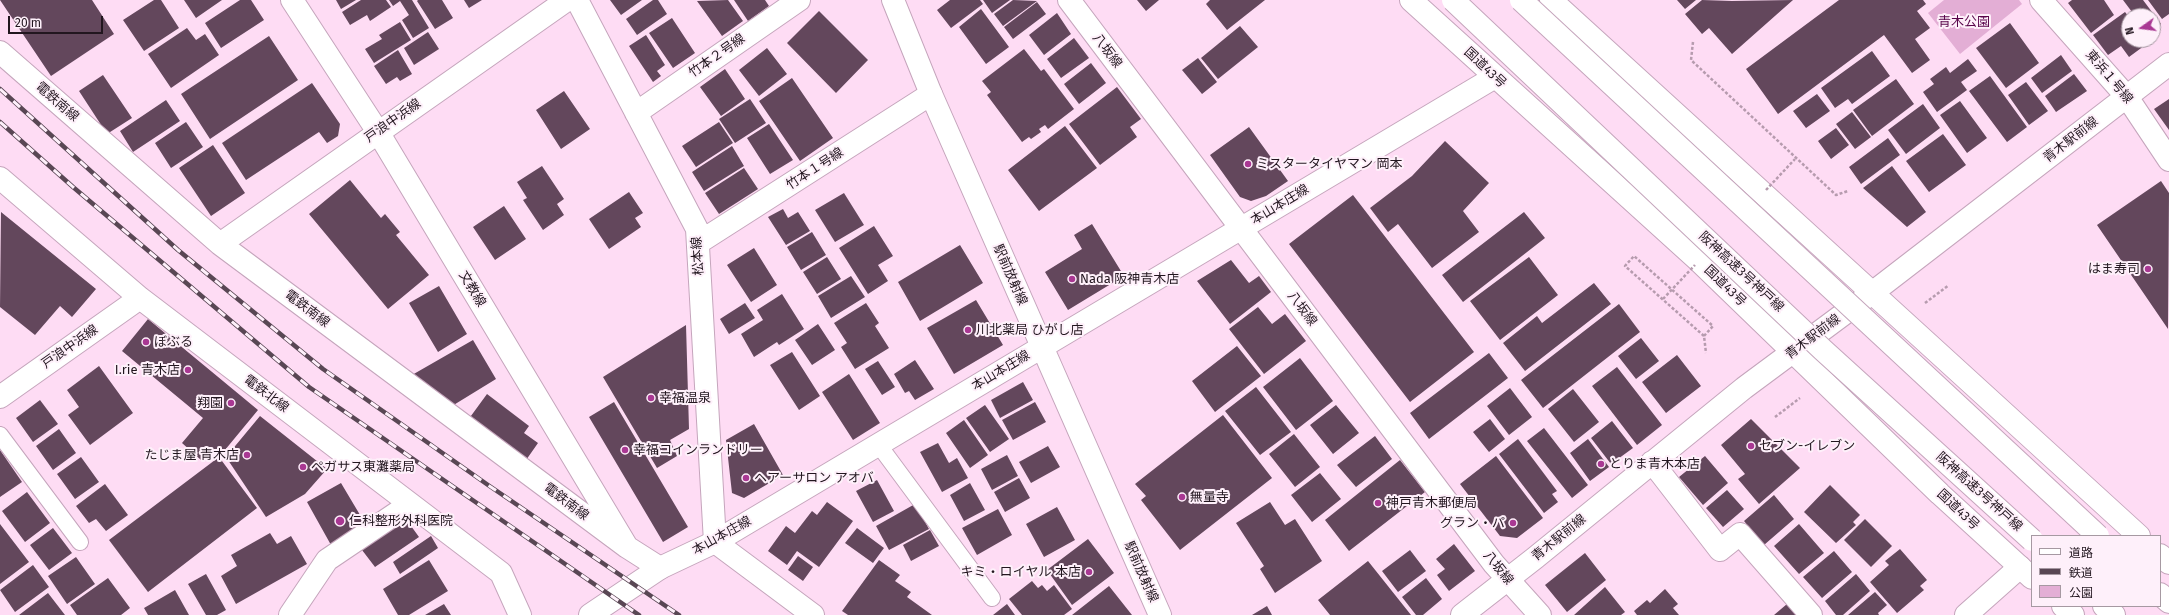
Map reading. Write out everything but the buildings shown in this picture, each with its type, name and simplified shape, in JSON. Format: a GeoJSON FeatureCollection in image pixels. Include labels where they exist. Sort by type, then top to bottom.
{"type":"FeatureCollection","features":[{"type":"Feature","properties":{"kind":"main road","name":"文教線"},"geometry":{"type":"LineString","coordinates":[[292,0],[378,132],[627,547],[660,568]]}},
{"type":"Feature","properties":{"kind":"main road","name":"戸浪中浜線"},"geometry":{"type":"LineString","coordinates":[[220,244],[567,0]]}},
{"type":"Feature","properties":{"kind":"main road","name":"松本線"},"geometry":{"type":"LineString","coordinates":[[577,0],[697,229],[714,542]]}},
{"type":"Feature","properties":{"kind":"main road","name":"竹本２号線"},"geometry":{"type":"LineString","coordinates":[[636,113],[799,0]]}},
{"type":"Feature","properties":{"kind":"main road","name":"駅前放射線"},"geometry":{"type":"LineString","coordinates":[[893,0],[931,94],[1160,615]]}},
{"type":"Feature","properties":{"kind":"main road","name":"八坂線"},"geometry":{"type":"LineString","coordinates":[[1069,0],[1506,580],[1540,615]]}},
{"type":"Feature","properties":{"kind":"main road","name":"国道43号"},"geometry":{"type":"LineString","coordinates":[[1411,0],[1698,260],[2026,573]]}},
{"type":"Feature","properties":{"kind":"main road","name":"阪神高速3号神戸線"},"geometry":{"type":"LineString","coordinates":[[1452,0],[1817,344],[2031,539]]}},
{"type":"Feature","properties":{"kind":"main road"},"geometry":{"type":"LineString","coordinates":[[1521,0],[2097,535]]}},
{"type":"Feature","properties":{"kind":"main road","name":"東浜１号線"},"geometry":{"type":"LineString","coordinates":[[2041,0],[2127,97],[2169,160]]}},
{"type":"Feature","properties":{"kind":"main road"},"geometry":{"type":"LineString","coordinates":[[1557,2],[1872,293],[2138,535]]}},
{"type":"Feature","properties":{"kind":"main road","name":"電鉄南線"},"geometry":{"type":"LineString","coordinates":[[0,52],[220,244],[627,547]]}},
{"type":"Feature","properties":{"kind":"main road","name":"青木駅前線"},"geometry":{"type":"LineString","coordinates":[[1462,615],[1536,558],[1744,388],[1872,293],[2169,64]]}},
{"type":"Feature","properties":{"kind":"main road","name":"本山本庄線"},"geometry":{"type":"LineString","coordinates":[[590,615],[660,568],[714,542],[1495,77]]}},
{"type":"Feature","properties":{"kind":"main road","name":"竹本１号線"},"geometry":{"type":"LineString","coordinates":[[698,243],[931,94]]}},
{"type":"Feature","properties":{"kind":"main road","name":"電鉄北線"},"geometry":{"type":"LineString","coordinates":[[0,178],[140,298],[501,573],[520,615]]}},
{"type":"Feature","properties":{"kind":"main road","name":"戸浪中浜線"},"geometry":{"type":"LineString","coordinates":[[0,397],[140,298]]}},
{"type":"Feature","properties":{"kind":"main road"},"geometry":{"type":"LineString","coordinates":[[1652,462],[1720,550],[1740,534],[1811,615]]}},
{"type":"Feature","properties":{"kind":"main road"},"geometry":{"type":"LineString","coordinates":[[290,615],[327,560],[410,504]]}},
{"type":"Feature","properties":{"kind":"main road"},"geometry":{"type":"LineString","coordinates":[[714,542],[813,615]]}},
{"type":"Feature","properties":{"kind":"main road"},"geometry":{"type":"LineString","coordinates":[[2161,556],[2169,563]]}},
{"type":"Feature","properties":{"kind":"main road"},"geometry":{"type":"LineString","coordinates":[[1966,615],[2026,573]]}},
{"type":"Feature","properties":{"kind":"main road"},"geometry":{"type":"LineString","coordinates":[[2161,595],[2169,602]]}},
{"type":"Feature","properties":{"kind":"main road"},"geometry":{"type":"LineString","coordinates":[[2064,607],[2073,615]]}},
{"type":"Feature","properties":{"kind":"main road"},"geometry":{"type":"LineString","coordinates":[[2105,607],[2114,615]]}},
{"type":"Feature","properties":{"kind":"lane"},"geometry":{"type":"LineString","coordinates":[[0,435],[80,542]]}},
{"type":"Feature","properties":{"kind":"lane"},"geometry":{"type":"LineString","coordinates":[[878,444],[992,598]]}},
{"type":"Feature","properties":{"kind":"path"},"geometry":{"type":"LineString","coordinates":[[1693,42],[1691,60],[1836,195],[1848,191]]}},
{"type":"Feature","properties":{"kind":"path"},"geometry":{"type":"LineString","coordinates":[[1704,336],[1713,326],[1634,256],[1625,266],[1704,336],[1706,353]]}},
{"type":"Feature","properties":{"kind":"green space","name":"青木公園"},"geometry":{"type":"Polygon","coordinates":[[[1944,0],[2019,0],[2022,4],[1960,54],[1928,13],[1944,0]]]}},
{"type":"Feature","properties":{"kind":"railway"},"geometry":{"type":"LineString","coordinates":[[0,89],[178,250],[323,369],[488,485],[679,615]]}},
{"type":"Feature","properties":{"kind":"railway"},"geometry":{"type":"LineString","coordinates":[[0,122],[73,187],[309,387],[639,615]]}},
{"type":"Feature","properties":{"kind":"place","name":"ミスタータイヤマン 岡本"},"geometry":{"type":"Point","coordinates":[1248,164]}},
{"type":"Feature","properties":{"kind":"place","name":"はま寿司"},"geometry":{"type":"Point","coordinates":[2148,269]}},
{"type":"Feature","properties":{"kind":"place","name":"Nada 阪神青木店"},"geometry":{"type":"Point","coordinates":[1072,279]}},
{"type":"Feature","properties":{"kind":"place","name":"川北薬局 ひがし店"},"geometry":{"type":"Point","coordinates":[968,330]}},
{"type":"Feature","properties":{"kind":"place","name":"ぼぶる"},"geometry":{"type":"Point","coordinates":[146,342]}},
{"type":"Feature","properties":{"kind":"place","name":"I.rie 青木店"},"geometry":{"type":"Point","coordinates":[188,370]}},
{"type":"Feature","properties":{"kind":"place","name":"幸福温泉"},"geometry":{"type":"Point","coordinates":[651,398]}},
{"type":"Feature","properties":{"kind":"place","name":"翔園"},"geometry":{"type":"Point","coordinates":[231,403]}},
{"type":"Feature","properties":{"kind":"place","name":"セブン-イレブン"},"geometry":{"type":"Point","coordinates":[1751,446]}},
{"type":"Feature","properties":{"kind":"place","name":"幸福コインランドリー"},"geometry":{"type":"Point","coordinates":[625,450]}},
{"type":"Feature","properties":{"kind":"place","name":"たじま屋 青木店"},"geometry":{"type":"Point","coordinates":[247,455]}},
{"type":"Feature","properties":{"kind":"place","name":"とりま青木本店"},"geometry":{"type":"Point","coordinates":[1601,464]}},
{"type":"Feature","properties":{"kind":"place","name":"ペガサス東灘薬局"},"geometry":{"type":"Point","coordinates":[303,467]}},
{"type":"Feature","properties":{"kind":"place","name":"ヘアーサロン アオバ"},"geometry":{"type":"Point","coordinates":[746,478]}},
{"type":"Feature","properties":{"kind":"place","name":"無量寺"},"geometry":{"type":"Point","coordinates":[1182,497]}},
{"type":"Feature","properties":{"kind":"place","name":"神戸青木郵便局"},"geometry":{"type":"Point","coordinates":[1378,503]}},
{"type":"Feature","properties":{"kind":"place","name":"仁科整形外科医院"},"geometry":{"type":"Point","coordinates":[340,521]}},
{"type":"Feature","properties":{"kind":"place","name":"グラン・パ"},"geometry":{"type":"Point","coordinates":[1513,523]}},
{"type":"Feature","properties":{"kind":"place","name":"キミ・ロイヤル 本店"},"geometry":{"type":"Point","coordinates":[1089,572]}}]}
